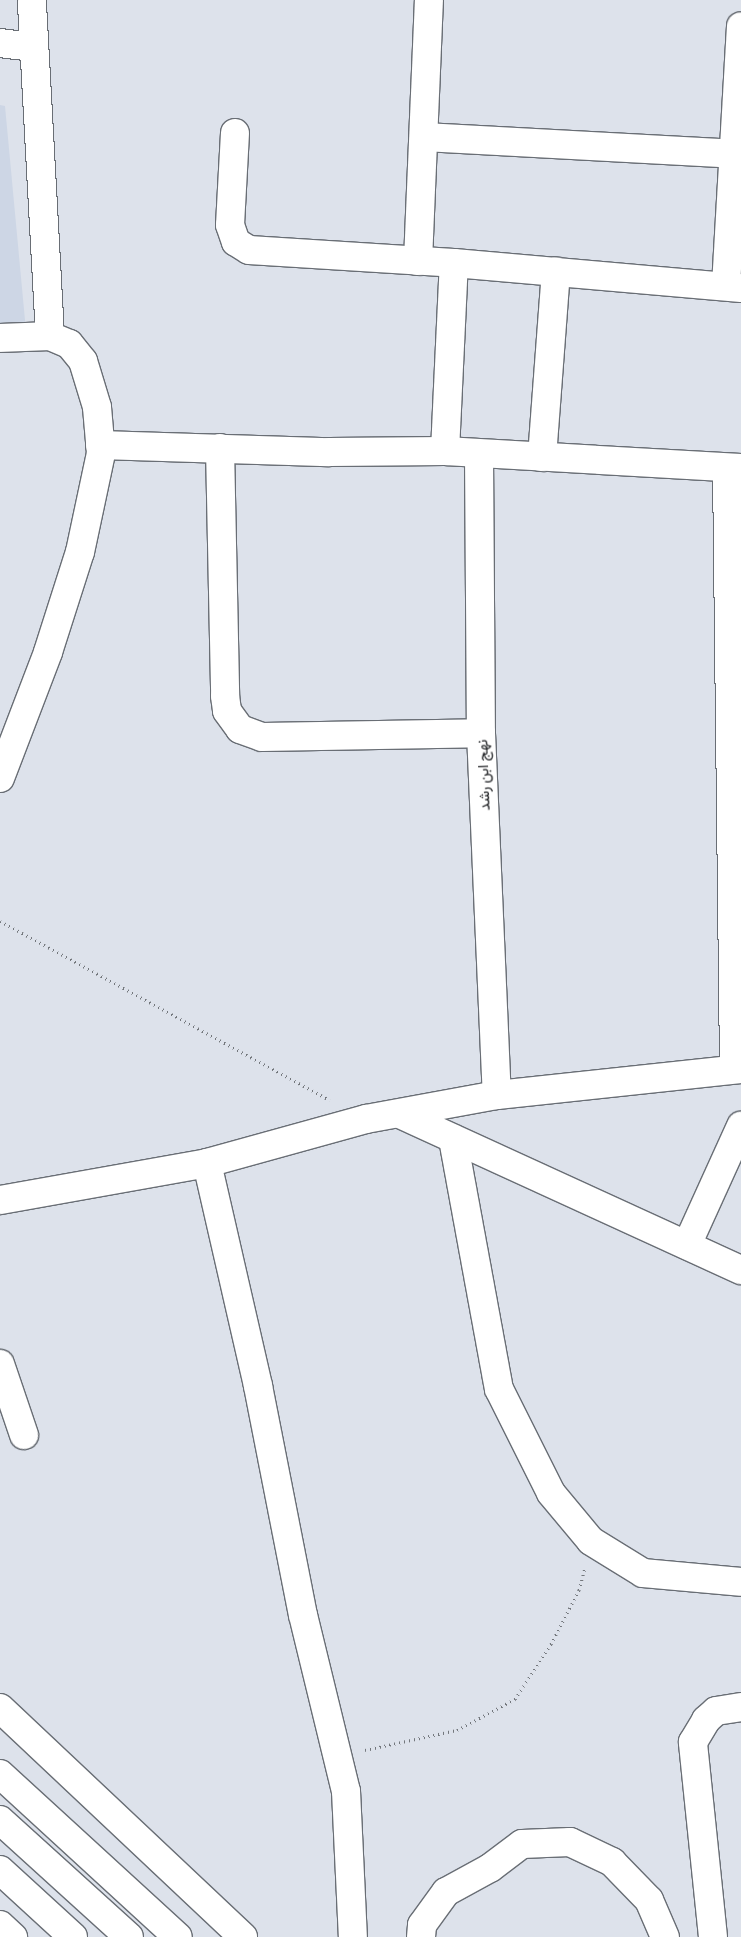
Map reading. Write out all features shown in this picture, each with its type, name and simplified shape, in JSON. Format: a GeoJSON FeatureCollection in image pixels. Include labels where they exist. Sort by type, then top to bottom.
{"type":"FeatureCollection","features":[{"type":"Feature","properties":{"kind":"main road"},"geometry":{"type":"LineString","coordinates":[[32,0],[32,46],[50,336]]}},
{"type":"Feature","properties":{"kind":"main road"},"geometry":{"type":"LineString","coordinates":[[418,261],[429,0]]}},
{"type":"Feature","properties":{"kind":"main road"},"geometry":{"type":"LineString","coordinates":[[235,132],[229,213],[232,234],[242,247],[249,250],[454,263],[733,287],[734,154],[739,102],[741,26]]}},
{"type":"Feature","properties":{"kind":"main road"},"geometry":{"type":"LineString","coordinates":[[0,43],[32,46]]}},
{"type":"Feature","properties":{"kind":"main road"},"geometry":{"type":"LineString","coordinates":[[424,137],[734,154]]}},
{"type":"Feature","properties":{"kind":"main road"},"geometry":{"type":"LineString","coordinates":[[445,451],[454,263]]}},
{"type":"Feature","properties":{"kind":"main road"},"geometry":{"type":"LineString","coordinates":[[542,457],[556,272]]}},
{"type":"Feature","properties":{"kind":"main road"},"geometry":{"type":"LineString","coordinates":[[0,338],[50,336],[69,344],[83,361],[97,407],[100,445],[93,499],[80,552],[48,652],[0,778]]}},
{"type":"Feature","properties":{"kind":"main road"},"geometry":{"type":"LineString","coordinates":[[0,1200],[207,1163],[366,1119],[497,1095],[738,1069],[734,468],[445,451],[328,452],[100,445]]}},
{"type":"Feature","properties":{"kind":"main road"},"geometry":{"type":"LineString","coordinates":[[220,448],[225,696],[233,721],[250,735],[262,737],[481,733]]}},
{"type":"Feature","properties":{"kind":"main road","name":"نهج ابن رشد"},"geometry":{"type":"LineString","coordinates":[[479,454],[481,733],[497,1095]]}},
{"type":"Feature","properties":{"kind":"main road"},"geometry":{"type":"LineString","coordinates":[[400,1114],[741,1270]]}},
{"type":"Feature","properties":{"kind":"main road"},"geometry":{"type":"LineString","coordinates":[[687,1246],[741,1126]]}},
{"type":"Feature","properties":{"kind":"main road"},"geometry":{"type":"LineString","coordinates":[[453,1139],[499,1389],[551,1493],[591,1541],[643,1573],[741,1582]]}},
{"type":"Feature","properties":{"kind":"main road"},"geometry":{"type":"LineString","coordinates":[[207,1163],[258,1386],[304,1615],[346,1791],[353,1937]]}},
{"type":"Feature","properties":{"kind":"main road"},"geometry":{"type":"LineString","coordinates":[[0,1364],[24,1435]]}},
{"type":"Feature","properties":{"kind":"main road"},"geometry":{"type":"LineString","coordinates":[[713,1937],[693,1742],[706,1720],[716,1711],[741,1707]]}},
{"type":"Feature","properties":{"kind":"main road"},"geometry":{"type":"LineString","coordinates":[[0,1708],[243,1937]]}},
{"type":"Feature","properties":{"kind":"main road"},"geometry":{"type":"LineString","coordinates":[[0,1774],[178,1937]]}},
{"type":"Feature","properties":{"kind":"main road"},"geometry":{"type":"LineString","coordinates":[[0,1820],[129,1937]]}},
{"type":"Feature","properties":{"kind":"main road"},"geometry":{"type":"LineString","coordinates":[[421,1937],[422,1925],[446,1892],[490,1868],[522,1844],[570,1842],[612,1862],[649,1900],[665,1937]]}},
{"type":"Feature","properties":{"kind":"main road"},"geometry":{"type":"LineString","coordinates":[[0,1870],[73,1937]]}},
{"type":"Feature","properties":{"kind":"main road"},"geometry":{"type":"LineString","coordinates":[[0,1925],[13,1937]]}},
{"type":"Feature","properties":{"kind":"path"},"geometry":{"type":"LineString","coordinates":[[0,920],[366,1119]]}},
{"type":"Feature","properties":{"kind":"path"},"geometry":{"type":"LineString","coordinates":[[337,1754],[457,1730],[515,1699],[551,1644],[579,1590],[591,1541]]}},
{"type":"Feature","properties":{"kind":"shaded area"},"geometry":{"type":"Polygon","coordinates":[[[0,105],[5,106],[26,331],[0,332],[0,105]]]}}]}
